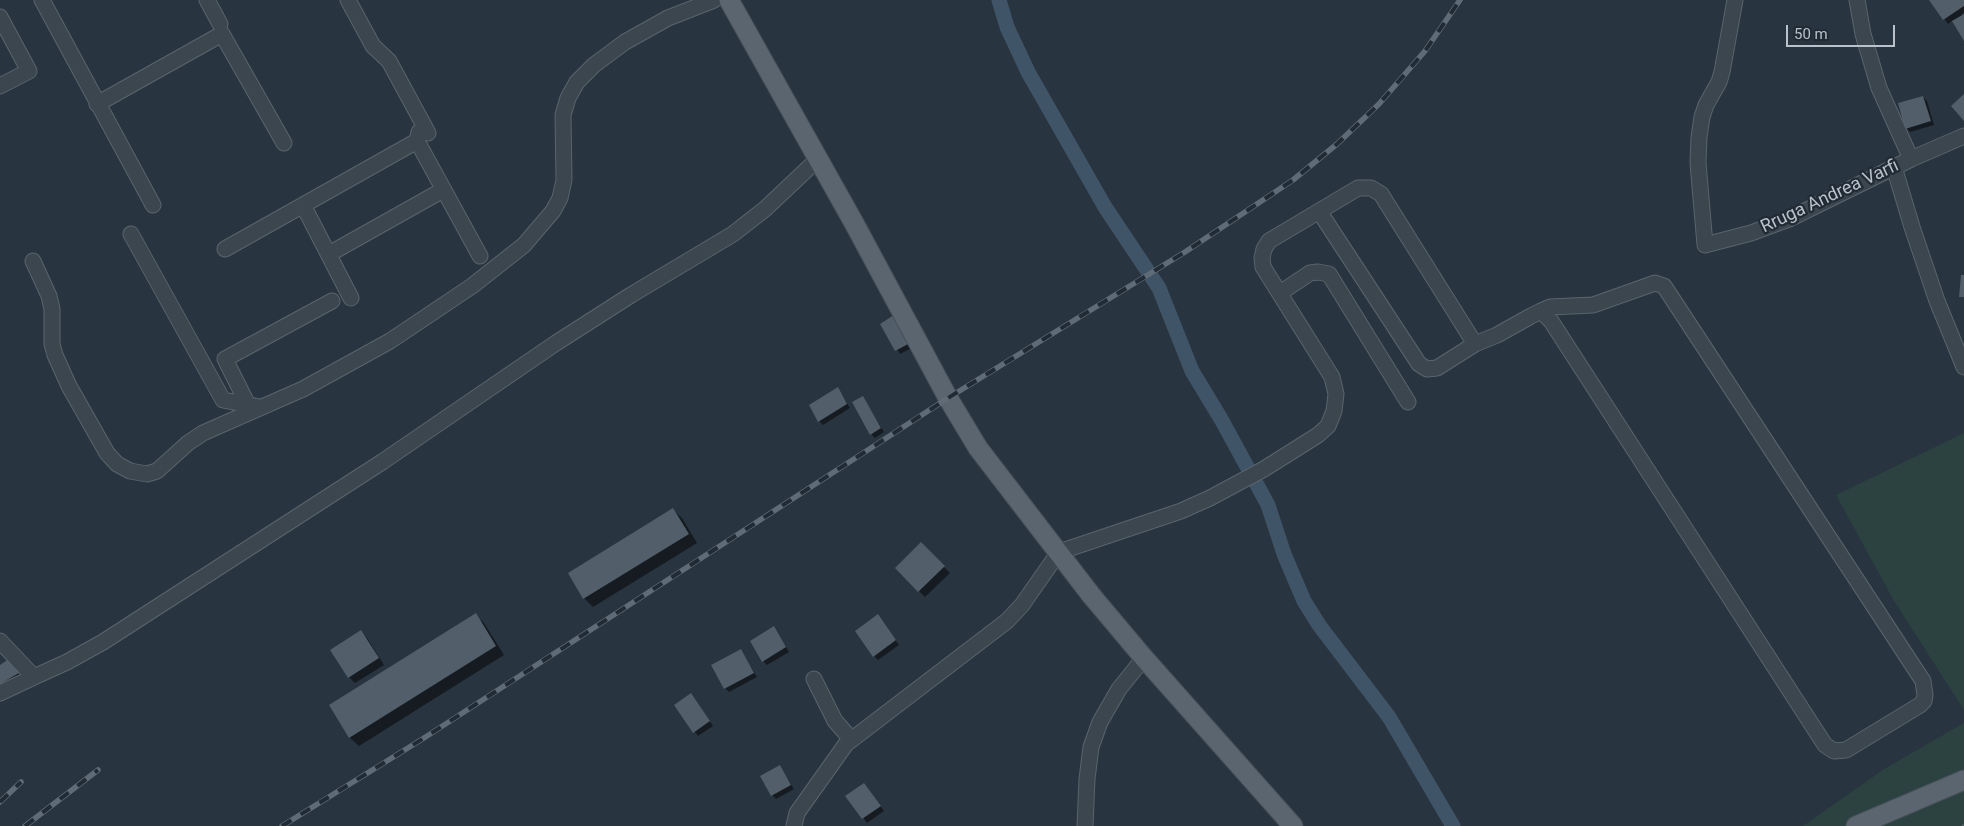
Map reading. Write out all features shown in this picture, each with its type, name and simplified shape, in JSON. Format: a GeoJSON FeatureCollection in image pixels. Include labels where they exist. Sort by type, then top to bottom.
{"type":"FeatureCollection","features":[{"type":"Feature","properties":{"kind":"main road"},"geometry":{"type":"LineString","coordinates":[[729,0],[819,158],[948,398],[978,448],[1091,595],[1144,658],[1293,826]]}},
{"type":"Feature","properties":{"kind":"main road"},"geometry":{"type":"LineString","coordinates":[[1856,826],[1964,780]]}},
{"type":"Feature","properties":{"kind":"street"},"geometry":{"type":"LineString","coordinates":[[42,0],[153,205]]}},
{"type":"Feature","properties":{"kind":"street"},"geometry":{"type":"LineString","coordinates":[[206,0],[220,24]]}},
{"type":"Feature","properties":{"kind":"street"},"geometry":{"type":"LineString","coordinates":[[348,0],[373,46],[389,61],[422,132],[444,190],[480,256]]}},
{"type":"Feature","properties":{"kind":"street"},"geometry":{"type":"LineString","coordinates":[[33,261],[49,296],[52,309],[52,344],[55,355],[69,386],[103,445],[116,464],[130,471],[147,474],[157,471],[188,443],[203,433],[254,406],[304,389],[390,341],[472,286],[524,245],[553,211],[560,198],[564,180],[563,115],[568,98],[577,82],[594,65],[625,42],[668,18],[714,0]]}},
{"type":"Feature","properties":{"kind":"street","name":"Rruga Andrea Varfi"},"geometry":{"type":"LineString","coordinates":[[1735,0],[1722,72],[1719,82],[1706,104],[1700,130],[1698,163],[1705,245],[1751,233],[1789,219],[1894,167],[1964,136]]}},
{"type":"Feature","properties":{"kind":"street"},"geometry":{"type":"LineString","coordinates":[[1857,0],[1863,34],[1878,88],[1911,159]]}},
{"type":"Feature","properties":{"kind":"street"},"geometry":{"type":"LineString","coordinates":[[0,17],[29,71],[0,86]]}},
{"type":"Feature","properties":{"kind":"street"},"geometry":{"type":"LineString","coordinates":[[98,104],[222,34],[284,143]]}},
{"type":"Feature","properties":{"kind":"street"},"geometry":{"type":"LineString","coordinates":[[225,249],[303,205],[422,132]]}},
{"type":"Feature","properties":{"kind":"street"},"geometry":{"type":"LineString","coordinates":[[0,693],[67,662],[103,642],[382,462],[556,343],[733,234],[765,209],[819,158]]}},
{"type":"Feature","properties":{"kind":"street"},"geometry":{"type":"LineString","coordinates":[[1894,167],[1937,301],[1964,367]]}},
{"type":"Feature","properties":{"kind":"street"},"geometry":{"type":"LineString","coordinates":[[794,826],[797,813],[846,744],[1007,621],[1022,605],[1059,552],[1181,511],[1264,470],[1318,435],[1328,426],[1334,411],[1336,394],[1332,377],[1263,267],[1264,249],[1269,241],[1358,188],[1371,188],[1380,194],[1475,344]]}},
{"type":"Feature","properties":{"kind":"street"},"geometry":{"type":"LineString","coordinates":[[329,254],[444,190]]}},
{"type":"Feature","properties":{"kind":"street"},"geometry":{"type":"LineString","coordinates":[[303,205],[352,298]]}},
{"type":"Feature","properties":{"kind":"street"},"geometry":{"type":"LineString","coordinates":[[1319,210],[1416,360],[1427,369],[1437,368],[1475,344],[1542,311],[1561,306],[1593,305],[1655,283],[1664,286],[1923,681],[1925,695],[1924,701],[1920,705],[1846,750],[1834,751],[1825,745],[1551,321],[1542,311]]}},
{"type":"Feature","properties":{"kind":"street"},"geometry":{"type":"LineString","coordinates":[[131,234],[223,400],[254,406]]}},
{"type":"Feature","properties":{"kind":"street"},"geometry":{"type":"LineString","coordinates":[[1333,278],[1354,264]]}},
{"type":"Feature","properties":{"kind":"street"},"geometry":{"type":"LineString","coordinates":[[1280,293],[1310,273],[1325,273],[1333,278],[1408,402]]}},
{"type":"Feature","properties":{"kind":"street"},"geometry":{"type":"LineString","coordinates":[[254,406],[225,359],[332,301]]}},
{"type":"Feature","properties":{"kind":"street"},"geometry":{"type":"LineString","coordinates":[[0,641],[34,677]]}},
{"type":"Feature","properties":{"kind":"street"},"geometry":{"type":"LineString","coordinates":[[1085,826],[1087,779],[1091,747],[1100,722],[1119,690],[1144,658]]}},
{"type":"Feature","properties":{"kind":"street"},"geometry":{"type":"LineString","coordinates":[[814,679],[835,721],[851,739]]}},
{"type":"Feature","properties":{"kind":"green space"},"geometry":{"type":"Polygon","coordinates":[[[1964,433],[1964,710],[1894,601],[1836,495],[1964,433]]]}},
{"type":"Feature","properties":{"kind":"green space"},"geometry":{"type":"Polygon","coordinates":[[[1964,723],[1964,826],[1803,826],[1884,769],[1964,723]]]}},
{"type":"Feature","properties":{"kind":"building"},"geometry":{"type":"Polygon","coordinates":[[[1929,0],[1964,0],[1964,6],[1943,20],[1929,0]]]}},
{"type":"Feature","properties":{"kind":"building"},"geometry":{"type":"Polygon","coordinates":[[[1964,14],[1964,41],[1952,21],[1964,14]]]}},
{"type":"Feature","properties":{"kind":"building"},"geometry":{"type":"Polygon","coordinates":[[[1964,94],[1964,121],[1951,106],[1964,94]]]}},
{"type":"Feature","properties":{"kind":"building"},"geometry":{"type":"Polygon","coordinates":[[[1923,96],[1931,121],[1905,129],[1898,103],[1923,96]]]}},
{"type":"Feature","properties":{"kind":"building"},"geometry":{"type":"Polygon","coordinates":[[[1961,275],[1964,275],[1964,297],[1959,297],[1961,275]]]}},
{"type":"Feature","properties":{"kind":"building"},"geometry":{"type":"Polygon","coordinates":[[[894,315],[910,343],[895,351],[880,324],[894,315]]]}},
{"type":"Feature","properties":{"kind":"building"},"geometry":{"type":"Polygon","coordinates":[[[838,387],[847,404],[818,422],[809,405],[838,387]]]}},
{"type":"Feature","properties":{"kind":"building"},"geometry":{"type":"Polygon","coordinates":[[[863,396],[881,428],[870,435],[852,402],[863,396]]]}},
{"type":"Feature","properties":{"kind":"building"},"geometry":{"type":"Polygon","coordinates":[[[673,508],[689,534],[583,599],[568,573],[673,508]]]}},
{"type":"Feature","properties":{"kind":"building"},"geometry":{"type":"Polygon","coordinates":[[[921,542],[945,566],[918,592],[895,568],[921,542]]]}},
{"type":"Feature","properties":{"kind":"building"},"geometry":{"type":"Polygon","coordinates":[[[476,613],[496,646],[349,738],[329,705],[476,613]]]}},
{"type":"Feature","properties":{"kind":"building"},"geometry":{"type":"Polygon","coordinates":[[[878,614],[896,640],[873,657],[855,631],[878,614]]]}},
{"type":"Feature","properties":{"kind":"building"},"geometry":{"type":"Polygon","coordinates":[[[774,626],[786,647],[762,662],[750,641],[774,626]]]}},
{"type":"Feature","properties":{"kind":"building"},"geometry":{"type":"Polygon","coordinates":[[[361,630],[379,658],[348,678],[330,650],[361,630]]]}},
{"type":"Feature","properties":{"kind":"building"},"geometry":{"type":"Polygon","coordinates":[[[741,649],[754,673],[724,689],[711,665],[741,649]]]}},
{"type":"Feature","properties":{"kind":"building"},"geometry":{"type":"Polygon","coordinates":[[[10,658],[19,673],[0,684],[0,665],[10,658]]]}},
{"type":"Feature","properties":{"kind":"building"},"geometry":{"type":"Polygon","coordinates":[[[691,693],[710,721],[693,733],[674,705],[691,693]]]}},
{"type":"Feature","properties":{"kind":"building"},"geometry":{"type":"Polygon","coordinates":[[[780,765],[791,785],[771,796],[760,776],[780,765]]]}},
{"type":"Feature","properties":{"kind":"building"},"geometry":{"type":"Polygon","coordinates":[[[864,783],[881,806],[862,819],[845,796],[864,783]]]}},
{"type":"Feature","properties":{"kind":"waterway"},"geometry":{"type":"LineString","coordinates":[[999,0],[1007,27],[1028,72],[1105,207],[1159,288],[1192,371],[1221,419],[1268,505],[1284,554],[1304,601],[1319,625],[1389,717],[1453,826]]}},
{"type":"Feature","properties":{"kind":"railway"},"geometry":{"type":"LineString","coordinates":[[282,826],[424,738],[948,398],[1185,252],[1293,180],[1337,144],[1379,104],[1425,51],[1460,0]]}},
{"type":"Feature","properties":{"kind":"railway"},"geometry":{"type":"LineString","coordinates":[[25,826],[98,770]]}},
{"type":"Feature","properties":{"kind":"railway"},"geometry":{"type":"LineString","coordinates":[[0,802],[21,782]]}}]}
